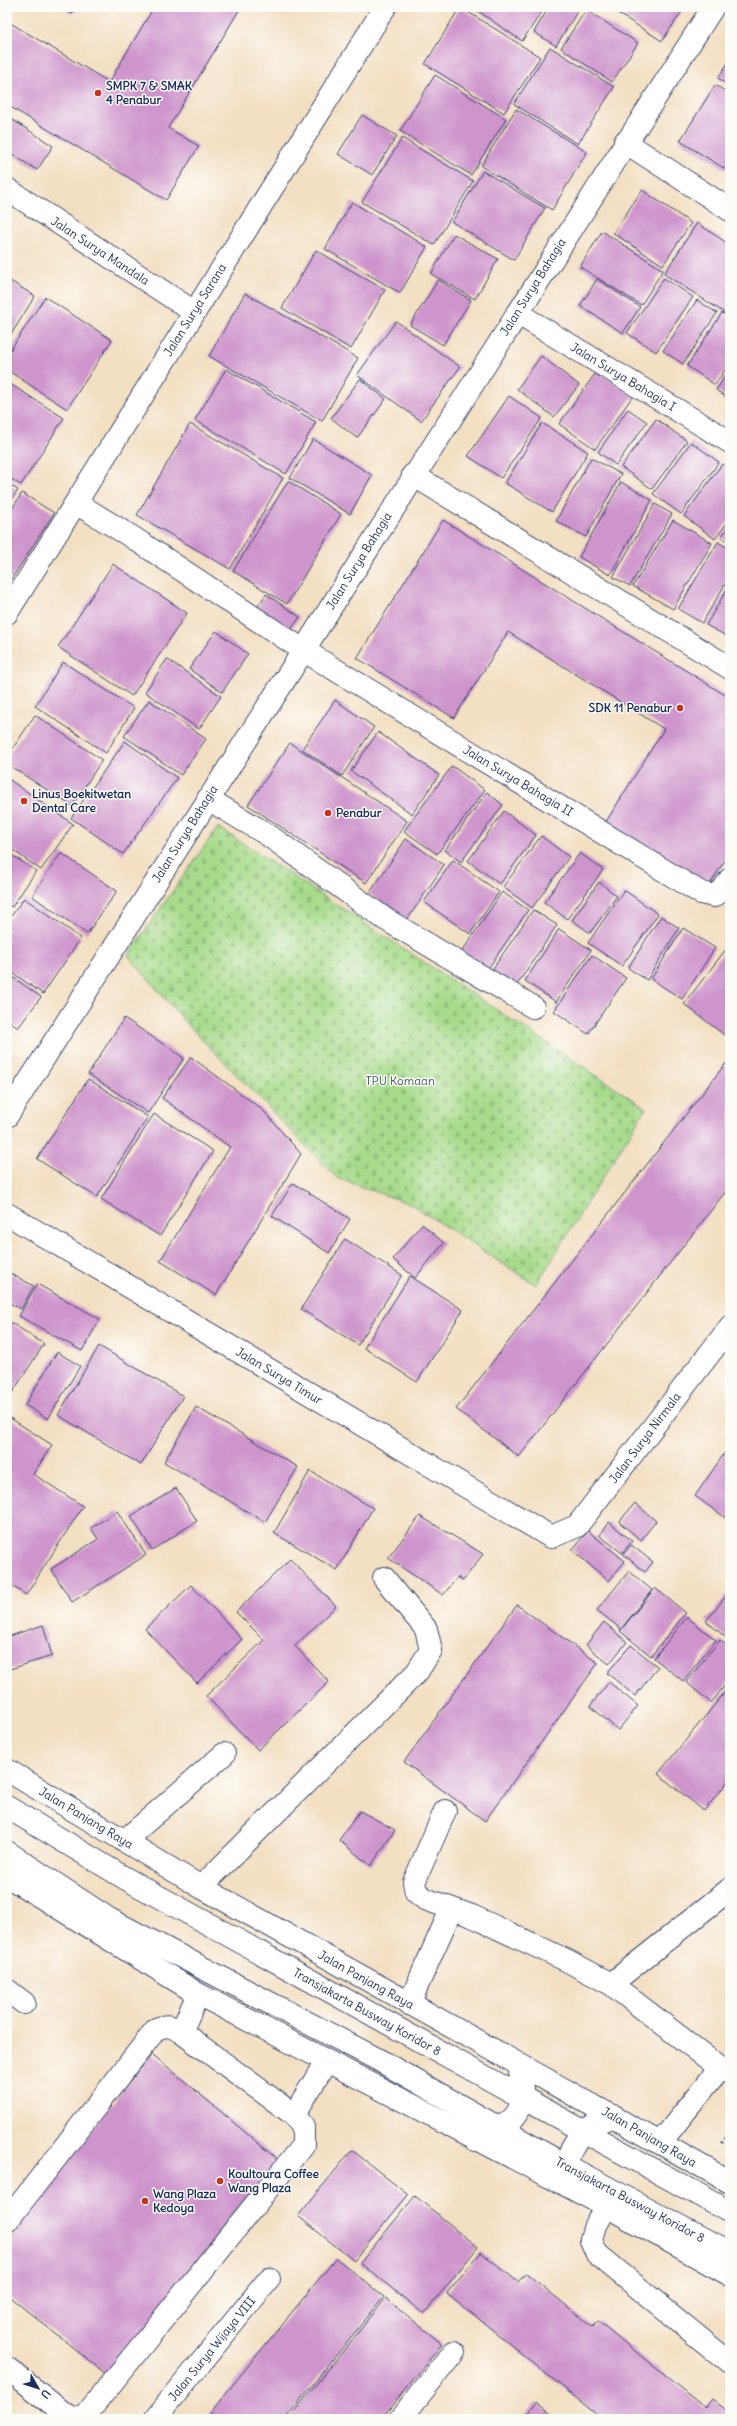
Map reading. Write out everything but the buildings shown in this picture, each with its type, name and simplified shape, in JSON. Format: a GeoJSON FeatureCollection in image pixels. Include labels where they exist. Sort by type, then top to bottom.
{"type":"FeatureCollection","features":[{"type":"Feature","properties":{"kind":"street","name":"Jalan Surya Sarana"},"geometry":{"type":"LineString","coordinates":[[7,613],[385,7]]}},
{"type":"Feature","properties":{"kind":"street","name":"Jalan Surya Bahagia"},"geometry":{"type":"LineString","coordinates":[[7,1116],[625,142],[713,7]]}},
{"type":"Feature","properties":{"kind":"street"},"geometry":{"type":"LineString","coordinates":[[625,142],[730,210]]}},
{"type":"Feature","properties":{"kind":"street","name":"Jalan Surya Mandala"},"geometry":{"type":"LineString","coordinates":[[7,190],[194,312]]}},
{"type":"Feature","properties":{"kind":"street","name":"Jalan Surya Bahagia I"},"geometry":{"type":"LineString","coordinates":[[517,313],[730,442]]}},
{"type":"Feature","properties":{"kind":"street"},"geometry":{"type":"LineString","coordinates":[[414,475],[730,668]]}},
{"type":"Feature","properties":{"kind":"street"},"geometry":{"type":"LineString","coordinates":[[76,503],[132,537],[303,650]]}},
{"type":"Feature","properties":{"kind":"street","name":"Jalan Surya Bahagia II"},"geometry":{"type":"LineString","coordinates":[[303,650],[701,893],[714,896],[723,889],[730,879]]}},
{"type":"Feature","properties":{"kind":"street"},"geometry":{"type":"LineString","coordinates":[[208,799],[268,835],[385,919],[411,932],[533,1007]]}},
{"type":"Feature","properties":{"kind":"street","name":"Jalan Surya Timur"},"geometry":{"type":"LineString","coordinates":[[7,1214],[551,1537]]}},
{"type":"Feature","properties":{"kind":"street","name":"Jalan Surya Nirmala"},"geometry":{"type":"LineString","coordinates":[[551,1537],[577,1526],[730,1326]]}},
{"type":"Feature","properties":{"kind":"street"},"geometry":{"type":"LineString","coordinates":[[201,1887],[417,1672],[432,1650],[426,1629],[384,1578]]}},
{"type":"Feature","properties":{"kind":"street"},"geometry":{"type":"LineString","coordinates":[[124,1841],[224,1754]]}},
{"type":"Feature","properties":{"kind":"street","name":"Jalan Panjang Raya"},"geometry":{"type":"LineString","coordinates":[[7,1770],[201,1887],[518,2066],[614,2116],[730,2182]]}},
{"type":"Feature","properties":{"kind":"street","name":"Transjakarta Busway Koridor 8"},"geometry":{"type":"LineString","coordinates":[[7,1807],[123,1877],[730,2212]]}},
{"type":"Feature","properties":{"kind":"street"},"geometry":{"type":"LineString","coordinates":[[445,1811],[414,1882],[416,1892],[425,1898],[451,1910],[472,1916],[568,1961],[611,1984],[725,2070],[660,2143]]}},
{"type":"Feature","properties":{"kind":"street","name":"Transjakarta Busway Koridor 8"},"geometry":{"type":"LineString","coordinates":[[7,1852],[109,1919],[377,2059],[499,2128],[565,2175],[730,2253]]}},
{"type":"Feature","properties":{"kind":"street"},"geometry":{"type":"LineString","coordinates":[[7,1876],[198,1994],[476,2140],[565,2175],[606,2206],[730,2275]]}},
{"type":"Feature","properties":{"kind":"street"},"geometry":{"type":"LineString","coordinates":[[611,1984],[730,1889]]}},
{"type":"Feature","properties":{"kind":"street"},"geometry":{"type":"LineString","coordinates":[[410,2004],[451,1910]]}},
{"type":"Feature","properties":{"kind":"street"},"geometry":{"type":"LineString","coordinates":[[181,2032],[198,1994]]}},
{"type":"Feature","properties":{"kind":"street"},"geometry":{"type":"LineString","coordinates":[[7,2221],[156,2029],[163,2026],[171,2026],[181,2032],[294,2115],[303,2126],[303,2145],[85,2416],[75,2419],[65,2414],[7,2368]]}},
{"type":"Feature","properties":{"kind":"street"},"geometry":{"type":"LineString","coordinates":[[294,2115],[326,2062]]}},
{"type":"Feature","properties":{"kind":"street"},"geometry":{"type":"LineString","coordinates":[[476,2140],[512,2120],[520,2108],[522,2086],[518,2066]]}},
{"type":"Feature","properties":{"kind":"street"},"geometry":{"type":"LineString","coordinates":[[565,2175],[583,2131],[595,2122],[614,2116]]}},
{"type":"Feature","properties":{"kind":"street"},"geometry":{"type":"LineString","coordinates":[[606,2206],[596,2225],[591,2240],[597,2254],[730,2363]]}},
{"type":"Feature","properties":{"kind":"street","name":"Jalan Surya Wijaya VIII"},"geometry":{"type":"LineString","coordinates":[[155,2419],[269,2279]]}},
{"type":"Feature","properties":{"kind":"street"},"geometry":{"type":"LineString","coordinates":[[405,2417],[454,2352]]}},
{"type":"Feature","properties":{"kind":"green space","name":"TPU Komaan"},"geometry":{"type":"Polygon","coordinates":[[[218,827],[646,1108],[536,1285],[410,1204],[337,1178],[184,1021],[128,955],[218,827]]]}},
{"type":"Feature","properties":{"kind":"place","name":"SMPK 7 & SMAK 4 Penabur"},"geometry":{"type":"Point","coordinates":[98,93]}},
{"type":"Feature","properties":{"kind":"place","name":"SDK 11 Penabur"},"geometry":{"type":"Point","coordinates":[680,708]}},
{"type":"Feature","properties":{"kind":"place","name":"Linus Boekitwetan Dental Care"},"geometry":{"type":"Point","coordinates":[24,801]}},
{"type":"Feature","properties":{"kind":"place","name":"Penabur"},"geometry":{"type":"Point","coordinates":[328,813]}},
{"type":"Feature","properties":{"kind":"place","name":"Koultoura Coffee Wang Plaza"},"geometry":{"type":"Point","coordinates":[220,2181]}},
{"type":"Feature","properties":{"kind":"place","name":"Wang Plaza Kedoya"},"geometry":{"type":"Point","coordinates":[145,2201]}}]}
